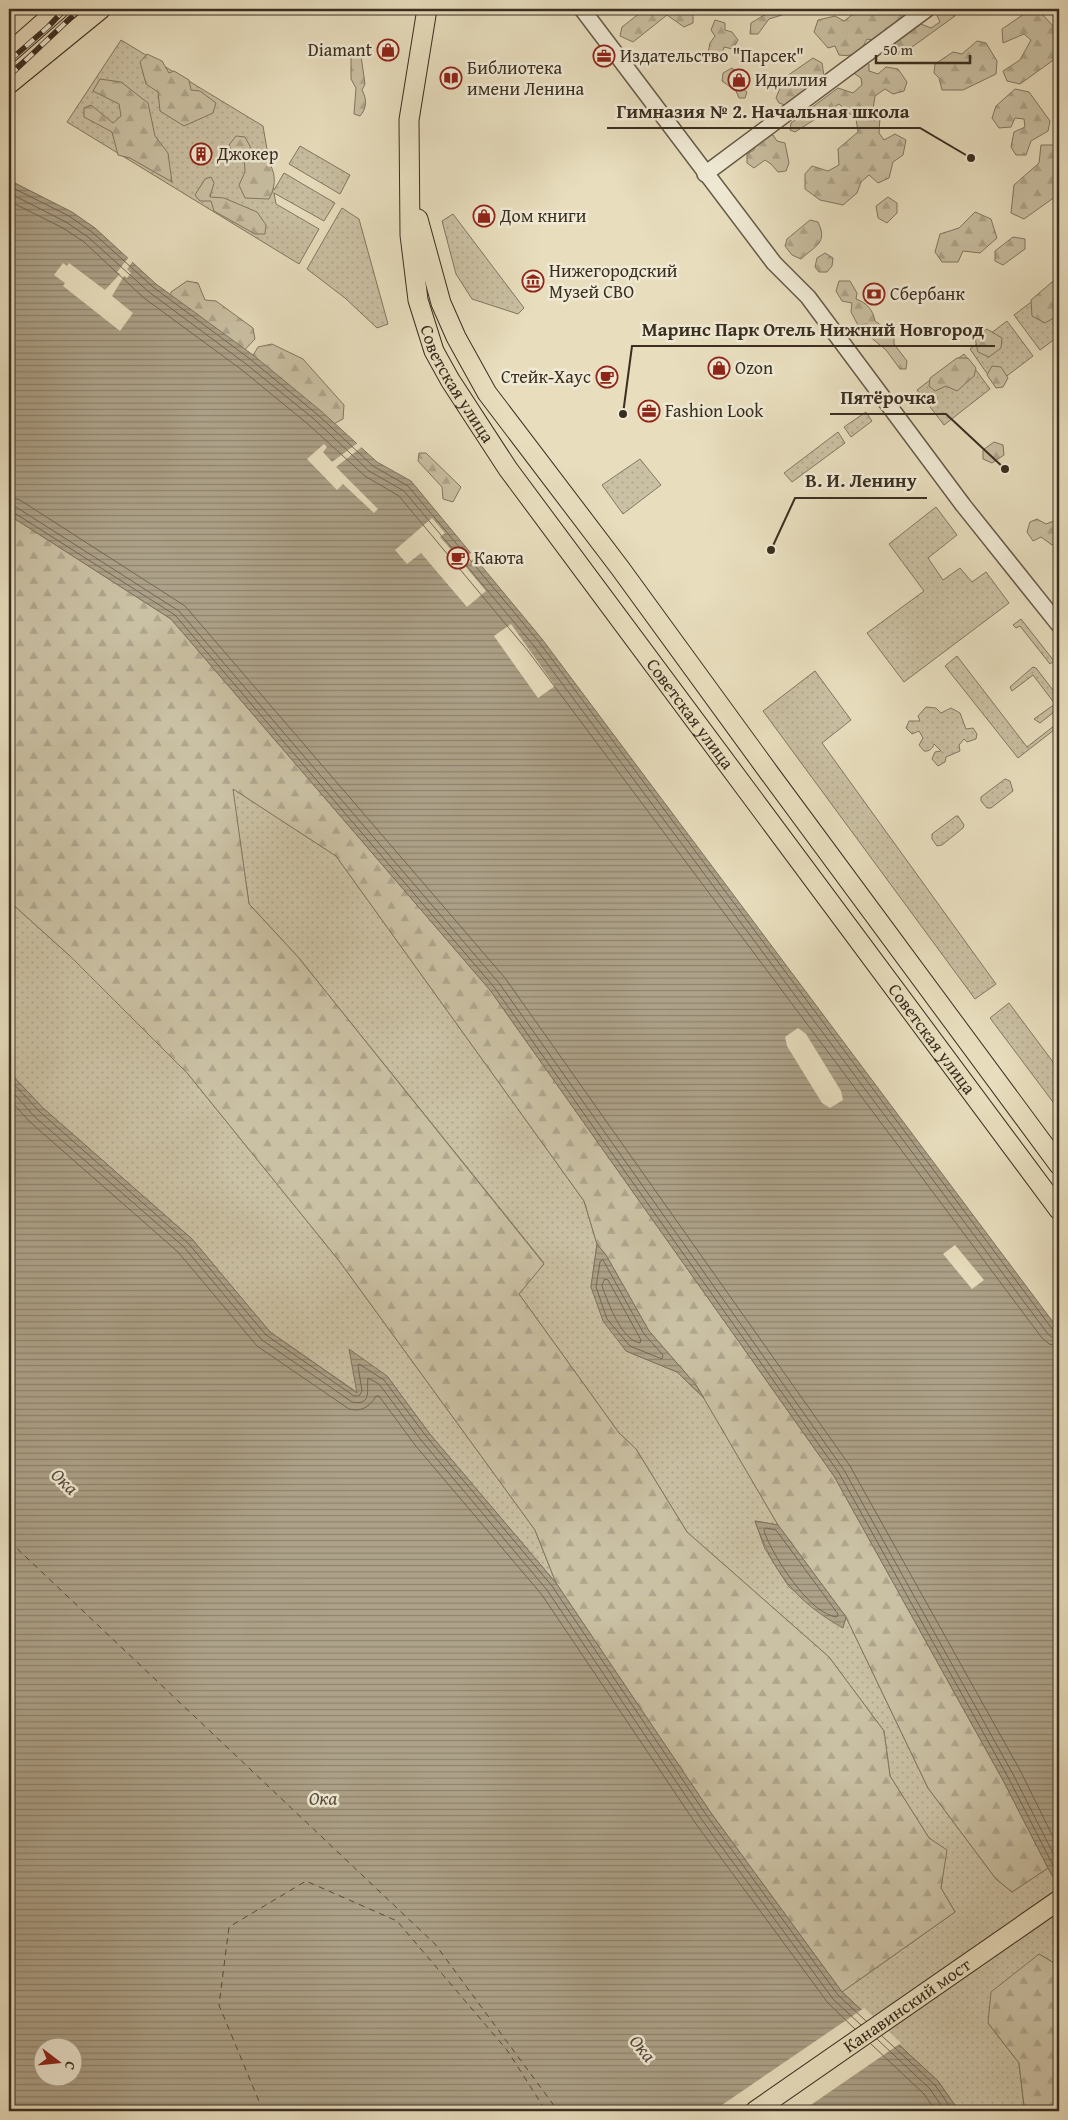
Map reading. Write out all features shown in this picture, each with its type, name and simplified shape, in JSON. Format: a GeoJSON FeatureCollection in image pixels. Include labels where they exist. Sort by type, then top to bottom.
{"type":"FeatureCollection","features":[{"type":"Feature","properties":{"kind":"main road"},"geometry":{"type":"LineString","coordinates":[[42,25],[54,9]]}},
{"type":"Feature","properties":{"kind":"main road"},"geometry":{"type":"LineString","coordinates":[[9,53],[59,9]]}},
{"type":"Feature","properties":{"kind":"main road"},"geometry":{"type":"LineString","coordinates":[[58,42],[91,9]]}},
{"type":"Feature","properties":{"kind":"main road"},"geometry":{"type":"LineString","coordinates":[[9,84],[58,42],[101,9]]}},
{"type":"Feature","properties":{"kind":"main road","name":"Советская улица"},"geometry":{"type":"LineString","coordinates":[[427,9],[409,120],[410,235],[418,300],[434,351],[455,388],[514,476],[1059,1210]]}},
{"type":"Feature","properties":{"kind":"main road","name":"Советская улица"},"geometry":{"type":"LineString","coordinates":[[410,182],[441,303],[456,337],[487,393],[620,568],[1059,1165]]}},
{"type":"Feature","properties":{"kind":"main road","name":"Канавинский мост"},"geometry":{"type":"LineString","coordinates":[[755,2111],[1059,1900]]}},
{"type":"Feature","properties":{"kind":"street"},"geometry":{"type":"LineString","coordinates":[[582,9],[705,174],[774,263],[808,297],[963,505],[1059,625]]}},
{"type":"Feature","properties":{"kind":"street"},"geometry":{"type":"LineString","coordinates":[[705,174],[927,9]]}},
{"type":"Feature","properties":{"kind":"green space"},"geometry":{"type":"Polygon","coordinates":[[[645,9],[693,9],[693,23],[684,27],[667,15],[633,42],[620,36],[622,27],[645,9]]]}},
{"type":"Feature","properties":{"kind":"green space"},"geometry":{"type":"Polygon","coordinates":[[[770,9],[790,9],[782,15],[769,19],[758,34],[750,34],[751,23],[766,14],[770,9]]]}},
{"type":"Feature","properties":{"kind":"green space"},"geometry":{"type":"Polygon","coordinates":[[[879,9],[912,9],[908,19],[880,41],[867,39],[862,48],[853,55],[839,55],[835,46],[828,48],[814,32],[818,20],[835,16],[844,21],[856,12],[875,13],[879,9]]]}},
{"type":"Feature","properties":{"kind":"green space"},"geometry":{"type":"Polygon","coordinates":[[[941,9],[953,9],[955,16],[901,55],[895,52],[895,43],[921,24],[931,28],[940,22],[936,13],[941,9]]]}},
{"type":"Feature","properties":{"kind":"green space"},"geometry":{"type":"Polygon","coordinates":[[[1027,12],[1040,12],[1055,28],[1059,25],[1059,56],[1020,84],[1007,81],[1003,71],[1020,60],[1031,40],[1024,34],[1003,43],[1002,29],[1027,12]]]}},
{"type":"Feature","properties":{"kind":"green space"},"geometry":{"type":"Polygon","coordinates":[[[715,20],[725,23],[725,30],[732,32],[738,40],[733,49],[724,47],[722,54],[715,57],[708,53],[710,43],[715,36],[711,30],[715,20]]]}},
{"type":"Feature","properties":{"kind":"green space"},"geometry":{"type":"Polygon","coordinates":[[[121,40],[263,126],[274,190],[284,173],[335,203],[324,221],[274,193],[276,204],[319,229],[299,264],[67,122],[121,40]]]}},
{"type":"Feature","properties":{"kind":"green space"},"geometry":{"type":"Polygon","coordinates":[[[977,41],[986,43],[997,61],[996,74],[963,90],[942,90],[939,78],[934,73],[935,64],[953,52],[962,54],[977,41]]]}},
{"type":"Feature","properties":{"kind":"green space"},"geometry":{"type":"Polygon","coordinates":[[[353,53],[361,56],[365,84],[362,90],[365,97],[365,107],[360,116],[354,114],[356,88],[351,79],[351,56],[353,53]]]}},
{"type":"Feature","properties":{"kind":"green space"},"geometry":{"type":"Polygon","coordinates":[[[147,54],[162,61],[169,73],[174,71],[189,80],[191,90],[200,91],[216,103],[213,113],[184,126],[160,111],[158,92],[146,84],[140,62],[147,54]]]}},
{"type":"Feature","properties":{"kind":"green space"},"geometry":{"type":"Polygon","coordinates":[[[813,58],[822,63],[824,76],[788,106],[779,103],[776,98],[784,78],[813,58]]]}},
{"type":"Feature","properties":{"kind":"green space"},"geometry":{"type":"Polygon","coordinates":[[[862,61],[869,64],[869,71],[878,74],[886,67],[898,69],[907,82],[904,91],[893,94],[885,89],[875,96],[873,109],[880,117],[879,133],[884,140],[895,134],[906,140],[903,155],[893,162],[889,178],[878,183],[869,175],[861,182],[857,193],[843,205],[820,200],[805,189],[805,174],[812,166],[828,171],[839,165],[838,149],[858,132],[856,119],[839,104],[795,132],[790,130],[791,123],[838,88],[853,93],[862,85],[861,78],[855,74],[856,67],[862,61]]]}},
{"type":"Feature","properties":{"kind":"green space"},"geometry":{"type":"Polygon","coordinates":[[[732,68],[739,74],[741,87],[747,92],[745,98],[739,98],[736,91],[722,81],[723,73],[732,68]]]}},
{"type":"Feature","properties":{"kind":"green space"},"geometry":{"type":"Polygon","coordinates":[[[100,79],[121,82],[148,103],[155,136],[168,153],[172,182],[130,158],[118,155],[112,132],[84,117],[84,108],[91,105],[113,123],[121,116],[119,104],[93,91],[100,79]]]}},
{"type":"Feature","properties":{"kind":"green space"},"geometry":{"type":"Polygon","coordinates":[[[1015,89],[1029,92],[1050,121],[1048,131],[1031,141],[1026,155],[1016,155],[1011,147],[1014,132],[1025,127],[1024,119],[1015,118],[1011,127],[999,128],[992,118],[996,106],[1015,89]]]}},
{"type":"Feature","properties":{"kind":"green space"},"geometry":{"type":"Polygon","coordinates":[[[764,134],[773,135],[777,141],[785,143],[789,163],[786,171],[778,172],[765,160],[754,168],[747,163],[747,154],[754,150],[756,143],[764,134]]]}},
{"type":"Feature","properties":{"kind":"green space"},"geometry":{"type":"Polygon","coordinates":[[[236,136],[245,137],[252,150],[261,151],[272,168],[274,186],[269,199],[245,198],[239,185],[245,172],[244,153],[234,155],[229,145],[236,136]]]}},
{"type":"Feature","properties":{"kind":"green space"},"geometry":{"type":"Polygon","coordinates":[[[1041,145],[1056,145],[1059,147],[1059,194],[1024,219],[1011,213],[1014,185],[1039,163],[1041,145]]]}},
{"type":"Feature","properties":{"kind":"green space"},"geometry":{"type":"Polygon","coordinates":[[[300,146],[350,175],[340,194],[289,164],[300,146]]]}},
{"type":"Feature","properties":{"kind":"green space"},"geometry":{"type":"Polygon","coordinates":[[[211,177],[214,183],[210,197],[224,198],[257,212],[266,225],[265,234],[255,234],[214,211],[211,201],[200,201],[195,195],[205,179],[211,177]]]}},
{"type":"Feature","properties":{"kind":"green space"},"geometry":{"type":"Polygon","coordinates":[[[888,197],[897,203],[897,213],[887,223],[878,218],[876,206],[888,197]]]}},
{"type":"Feature","properties":{"kind":"green space"},"geometry":{"type":"Polygon","coordinates":[[[342,208],[359,219],[388,324],[377,328],[345,298],[307,269],[342,208]]]}},
{"type":"Feature","properties":{"kind":"green space"},"geometry":{"type":"Polygon","coordinates":[[[975,212],[991,219],[997,238],[980,253],[963,251],[958,262],[942,262],[935,252],[940,234],[959,228],[975,212]]]}},
{"type":"Feature","properties":{"kind":"green space"},"geometry":{"type":"Polygon","coordinates":[[[453,214],[524,308],[518,314],[472,299],[456,274],[442,221],[453,214]]]}},
{"type":"Feature","properties":{"kind":"green space"},"geometry":{"type":"Polygon","coordinates":[[[810,220],[818,222],[822,235],[816,247],[801,259],[792,255],[785,246],[787,239],[810,220]]]}},
{"type":"Feature","properties":{"kind":"green space"},"geometry":{"type":"Polygon","coordinates":[[[1013,237],[1025,239],[1025,249],[1003,265],[995,261],[995,251],[1013,237]]]}},
{"type":"Feature","properties":{"kind":"green space"},"geometry":{"type":"Polygon","coordinates":[[[825,253],[833,258],[832,266],[827,272],[819,272],[815,267],[817,258],[825,253]]]}},
{"type":"Feature","properties":{"kind":"green space"},"geometry":{"type":"Polygon","coordinates":[[[1059,276],[1059,315],[1045,323],[1032,316],[1031,300],[1059,276]]]}},
{"type":"Feature","properties":{"kind":"green space"},"geometry":{"type":"Polygon","coordinates":[[[187,281],[198,283],[205,300],[216,301],[253,328],[255,339],[237,358],[168,310],[171,292],[187,281]]]}},
{"type":"Feature","properties":{"kind":"green space"},"geometry":{"type":"Polygon","coordinates":[[[839,281],[850,281],[857,293],[856,299],[869,307],[875,321],[894,335],[894,344],[907,361],[906,369],[900,369],[886,350],[869,336],[867,324],[858,325],[851,312],[852,303],[842,301],[836,291],[839,281]]]}},
{"type":"Feature","properties":{"kind":"green space"},"geometry":{"type":"Polygon","coordinates":[[[1059,281],[1059,336],[1040,350],[1014,315],[1059,281]]]}},
{"type":"Feature","properties":{"kind":"green space"},"geometry":{"type":"Polygon","coordinates":[[[1007,321],[1033,356],[995,385],[970,349],[1007,321]]]}},
{"type":"Feature","properties":{"kind":"green space"},"geometry":{"type":"Polygon","coordinates":[[[987,329],[1002,338],[1001,348],[989,357],[978,352],[975,338],[987,329]]]}},
{"type":"Feature","properties":{"kind":"green space"},"geometry":{"type":"Polygon","coordinates":[[[272,344],[303,359],[344,405],[343,419],[326,428],[246,367],[258,347],[272,344]]]}},
{"type":"Feature","properties":{"kind":"green space"},"geometry":{"type":"Polygon","coordinates":[[[964,354],[990,389],[944,425],[917,390],[964,354]]]}},
{"type":"Feature","properties":{"kind":"green space"},"geometry":{"type":"Polygon","coordinates":[[[957,358],[968,358],[976,368],[974,376],[957,391],[946,386],[935,391],[929,386],[930,378],[957,358]]]}},
{"type":"Feature","properties":{"kind":"green space"},"geometry":{"type":"Polygon","coordinates":[[[992,366],[1001,367],[1008,378],[1003,387],[996,388],[987,375],[992,366]]]}},
{"type":"Feature","properties":{"kind":"green space"},"geometry":{"type":"Polygon","coordinates":[[[866,412],[872,421],[851,437],[844,427],[866,412]]]}},
{"type":"Feature","properties":{"kind":"green space"},"geometry":{"type":"Polygon","coordinates":[[[838,432],[845,443],[792,482],[784,473],[838,432]]]}},
{"type":"Feature","properties":{"kind":"green space"},"geometry":{"type":"Polygon","coordinates":[[[994,442],[1003,445],[1004,455],[992,463],[983,459],[983,450],[994,442]]]}},
{"type":"Feature","properties":{"kind":"green space"},"geometry":{"type":"Polygon","coordinates":[[[419,453],[426,453],[461,487],[453,502],[443,499],[442,487],[418,461],[419,453]]]}},
{"type":"Feature","properties":{"kind":"green space"},"geometry":{"type":"Polygon","coordinates":[[[640,459],[661,485],[623,514],[602,485],[640,459]]]}},
{"type":"Feature","properties":{"kind":"green space"},"geometry":{"type":"Polygon","coordinates":[[[936,507],[957,535],[928,558],[943,580],[960,568],[972,582],[986,572],[1009,603],[904,682],[867,633],[924,591],[889,544],[936,507]]]}},
{"type":"Feature","properties":{"kind":"green space"},"geometry":{"type":"Polygon","coordinates":[[[9,515],[171,619],[490,990],[834,1476],[1004,1782],[1048,1868],[1012,1892],[996,1879],[928,1788],[846,1617],[778,1525],[696,1385],[649,1331],[606,1255],[597,1244],[584,1201],[336,856],[233,789],[249,904],[298,957],[544,1264],[519,1294],[619,1433],[636,1449],[687,1532],[829,1657],[884,1731],[890,1776],[929,1838],[947,1850],[941,1888],[955,1912],[842,1992],[711,1813],[556,1583],[535,1530],[340,1262],[188,1074],[70,956],[9,901],[9,515]]]}},
{"type":"Feature","properties":{"kind":"green space"},"geometry":{"type":"Polygon","coordinates":[[[1037,519],[1046,524],[1059,519],[1059,539],[1052,545],[1041,537],[1033,541],[1027,532],[1030,522],[1037,519]]]}},
{"type":"Feature","properties":{"kind":"green space"},"geometry":{"type":"Polygon","coordinates":[[[1021,619],[1054,661],[1050,664],[1020,626],[1016,628],[1013,625],[1021,619]]]}},
{"type":"Feature","properties":{"kind":"green space"},"geometry":{"type":"Polygon","coordinates":[[[957,656],[1027,747],[1059,722],[1059,726],[1018,758],[945,666],[957,656]]]}},
{"type":"Feature","properties":{"kind":"green space"},"geometry":{"type":"Polygon","coordinates":[[[1033,667],[1036,668],[1059,698],[1059,708],[1040,723],[1034,719],[1055,704],[1033,675],[1012,691],[1010,687],[1033,667]]]}},
{"type":"Feature","properties":{"kind":"green space"},"geometry":{"type":"Polygon","coordinates":[[[815,671],[851,720],[822,743],[996,984],[975,999],[763,711],[815,671]]]}},
{"type":"Feature","properties":{"kind":"green space"},"geometry":{"type":"Polygon","coordinates":[[[926,707],[936,708],[941,713],[951,708],[960,713],[966,729],[973,728],[977,734],[976,739],[967,742],[964,739],[959,745],[960,751],[946,757],[945,762],[938,766],[932,759],[935,752],[941,751],[934,744],[928,751],[924,751],[919,745],[923,738],[919,731],[912,734],[906,728],[909,721],[920,721],[918,716],[926,707]]]}},
{"type":"Feature","properties":{"kind":"green space"},"geometry":{"type":"Polygon","coordinates":[[[1005,779],[1010,781],[1013,791],[991,808],[987,808],[981,801],[981,797],[1005,779]]]}},
{"type":"Feature","properties":{"kind":"green space"},"geometry":{"type":"Polygon","coordinates":[[[232,788],[336,856],[584,1201],[597,1244],[591,1287],[626,1351],[677,1372],[704,1398],[778,1525],[755,1521],[765,1549],[789,1587],[843,1627],[846,1617],[928,1788],[996,1879],[1012,1892],[1048,1868],[1059,1887],[1059,1966],[1039,1954],[988,2023],[1019,2063],[1024,2106],[1027,2111],[959,2111],[938,2081],[842,1992],[955,1912],[941,1888],[946,1850],[929,1838],[890,1776],[884,1731],[829,1657],[687,1532],[636,1449],[619,1433],[519,1294],[544,1263],[298,957],[249,904],[232,788]]]}},
{"type":"Feature","properties":{"kind":"green space"},"geometry":{"type":"Polygon","coordinates":[[[956,816],[964,825],[963,828],[942,845],[937,846],[932,839],[932,834],[956,816]]]}},
{"type":"Feature","properties":{"kind":"green space"},"geometry":{"type":"Polygon","coordinates":[[[9,901],[70,956],[188,1074],[340,1262],[535,1530],[556,1583],[429,1433],[387,1376],[358,1393],[270,1332],[192,1239],[43,1108],[9,1072],[9,901]]]}},
{"type":"Feature","properties":{"kind":"green space"},"geometry":{"type":"Polygon","coordinates":[[[1009,1003],[1059,1070],[1059,1110],[990,1018],[1009,1003]]]}},
{"type":"Feature","properties":{"kind":"green space"},"geometry":{"type":"Polygon","coordinates":[[[1039,1954],[1059,1966],[1059,2111],[1027,2111],[1024,2106],[1019,2063],[988,2023],[991,1992],[1039,1954]]]}},
{"type":"Feature","properties":{"kind":"water"},"geometry":{"type":"Polygon","coordinates":[[[9,180],[72,212],[95,228],[156,284],[253,355],[321,411],[377,462],[411,481],[542,639],[1059,1330],[1059,1887],[1004,1782],[834,1476],[490,990],[171,619],[9,515],[9,180]]]}},
{"type":"Feature","properties":{"kind":"water","name":"Ока"},"geometry":{"type":"Polygon","coordinates":[[[9,1072],[43,1108],[192,1239],[270,1332],[357,1393],[349,1349],[387,1376],[429,1433],[556,1583],[711,1813],[842,1992],[938,2081],[959,2111],[9,2111],[9,1072]]]}},
{"type":"Feature","properties":{"kind":"water"},"geometry":{"type":"Polygon","coordinates":[[[597,1244],[606,1255],[649,1331],[696,1385],[704,1398],[677,1372],[626,1351],[603,1321],[591,1287],[597,1244]]]}},
{"type":"Feature","properties":{"kind":"water"},"geometry":{"type":"Polygon","coordinates":[[[755,1521],[778,1525],[846,1617],[843,1628],[812,1607],[788,1583],[770,1555],[755,1521]]]}},
{"type":"Feature","properties":{"kind":"pier"},"geometry":{"type":"Polygon","coordinates":[[[129,257],[133,261],[127,269],[131,273],[127,278],[124,276],[112,296],[133,313],[120,331],[63,286],[65,283],[54,275],[63,263],[67,266],[69,263],[105,290],[120,274],[117,272],[129,257]]]}},
{"type":"Feature","properties":{"kind":"pier"},"geometry":{"type":"Polygon","coordinates":[[[359,442],[363,446],[336,467],[378,509],[374,513],[343,484],[337,490],[307,459],[324,444],[327,447],[323,452],[332,462],[359,442]]]}},
{"type":"Feature","properties":{"kind":"pier"},"geometry":{"type":"Polygon","coordinates":[[[432,518],[445,533],[440,537],[461,561],[473,551],[477,556],[465,566],[486,591],[467,607],[421,553],[407,564],[395,550],[432,518]]]}},
{"type":"Feature","properties":{"kind":"pier"},"geometry":{"type":"Polygon","coordinates":[[[511,624],[555,686],[538,698],[494,636],[511,624]]]}},
{"type":"Feature","properties":{"kind":"pier"},"geometry":{"type":"Polygon","coordinates":[[[798,1028],[806,1034],[841,1091],[843,1100],[830,1108],[822,1103],[787,1046],[785,1037],[798,1028]]]}},
{"type":"Feature","properties":{"kind":"pier"},"geometry":{"type":"Polygon","coordinates":[[[955,1245],[984,1280],[972,1289],[943,1254],[955,1245]]]}},
{"type":"Feature","properties":{"kind":"pier"},"geometry":{"type":"Polygon","coordinates":[[[864,2008],[901,2043],[802,2111],[713,2111],[864,2008]]]}},
{"type":"Feature","properties":{"kind":"ferry route"},"geometry":{"type":"LineString","coordinates":[[9,1541],[435,1944],[558,2111]]}},
{"type":"Feature","properties":{"kind":"ferry route"},"geometry":{"type":"LineString","coordinates":[[263,2111],[219,2005],[229,1927],[306,1881],[397,1921],[507,2050],[546,2111]]}},
{"type":"Feature","properties":{"kind":"railway"},"geometry":{"type":"LineString","coordinates":[[9,61],[49,26],[65,9]]}},
{"type":"Feature","properties":{"kind":"railway"},"geometry":{"type":"LineString","coordinates":[[9,76],[80,9]]}},
{"type":"Feature","properties":{"kind":"place","name":"Diamant"},"geometry":{"type":"Point","coordinates":[388,50]}},
{"type":"Feature","properties":{"kind":"place","name":"Издательство \"Парсек\""},"geometry":{"type":"Point","coordinates":[604,56]}},
{"type":"Feature","properties":{"kind":"place","name":"Библиотека имени Ленина"},"geometry":{"type":"Point","coordinates":[451,78]}},
{"type":"Feature","properties":{"kind":"place","name":"Идиллия"},"geometry":{"type":"Point","coordinates":[739,80]}},
{"type":"Feature","properties":{"kind":"place","name":"Джокер"},"geometry":{"type":"Point","coordinates":[201,154]}},
{"type":"Feature","properties":{"kind":"place","name":"Гимназия № 2. Начальная школа"},"geometry":{"type":"Point","coordinates":[971,158]}},
{"type":"Feature","properties":{"kind":"place","name":"Дом книги"},"geometry":{"type":"Point","coordinates":[484,216]}},
{"type":"Feature","properties":{"kind":"place","name":"Нижегородский Музей СВО"},"geometry":{"type":"Point","coordinates":[533,281]}},
{"type":"Feature","properties":{"kind":"place","name":"Сбербанк"},"geometry":{"type":"Point","coordinates":[874,294]}},
{"type":"Feature","properties":{"kind":"place","name":"Ozon"},"geometry":{"type":"Point","coordinates":[719,368]}},
{"type":"Feature","properties":{"kind":"place","name":"Стейк-Хаус"},"geometry":{"type":"Point","coordinates":[607,377]}},
{"type":"Feature","properties":{"kind":"place","name":"Fashion Look"},"geometry":{"type":"Point","coordinates":[649,411]}},
{"type":"Feature","properties":{"kind":"place","name":"Маринс Парк Отель Нижний Новгород"},"geometry":{"type":"Point","coordinates":[623,414]}},
{"type":"Feature","properties":{"kind":"place","name":"Пятёрочка"},"geometry":{"type":"Point","coordinates":[1005,469]}},
{"type":"Feature","properties":{"kind":"place","name":"В. И. Ленину"},"geometry":{"type":"Point","coordinates":[771,550]}},
{"type":"Feature","properties":{"kind":"place","name":"Каюта"},"geometry":{"type":"Point","coordinates":[458,558]}}]}
